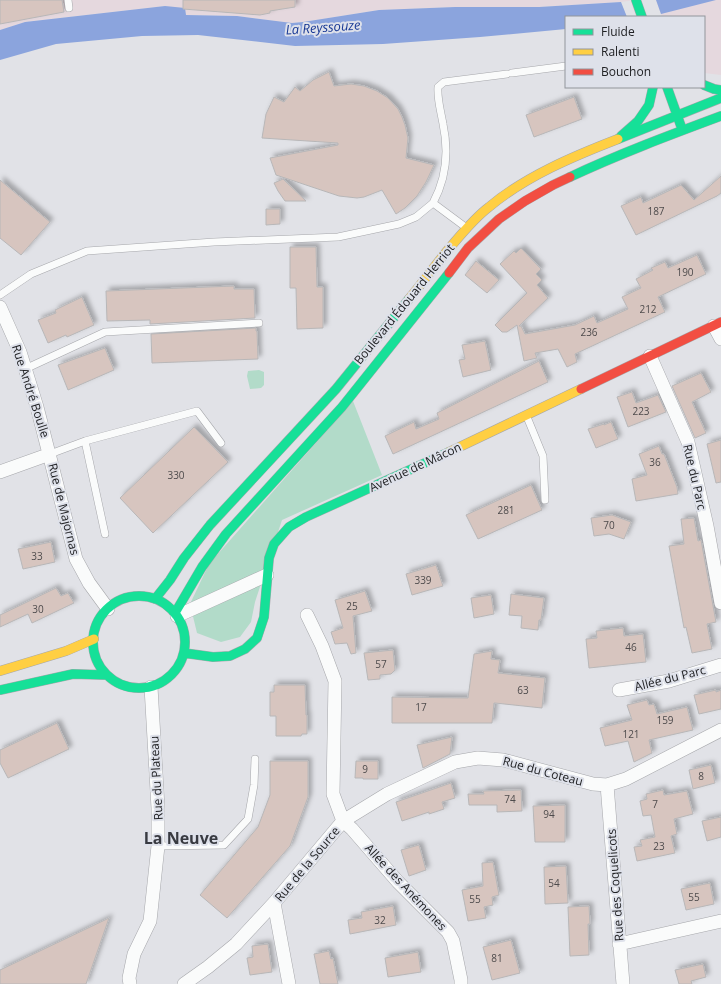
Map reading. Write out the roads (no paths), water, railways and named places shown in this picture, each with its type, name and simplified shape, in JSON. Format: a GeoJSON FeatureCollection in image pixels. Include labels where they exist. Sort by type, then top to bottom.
{"type":"FeatureCollection","features":[{"type":"Feature","properties":{"kind":"main road"},"geometry":{"type":"LineString","coordinates":[[636,0],[642,16]]}},
{"type":"Feature","properties":{"kind":"main road"},"geometry":{"type":"LineString","coordinates":[[705,86],[721,90]]}},
{"type":"Feature","properties":{"kind":"main road"},"geometry":{"type":"LineString","coordinates":[[619,138],[638,121],[649,105],[653,88]]}},
{"type":"Feature","properties":{"kind":"main road"},"geometry":{"type":"LineString","coordinates":[[667,88],[682,130]]}},
{"type":"Feature","properties":{"kind":"main road","name":"Boulevard Édouard Herriot"},"geometry":{"type":"LineString","coordinates":[[156,599],[184,558],[210,525],[336,389],[466,228],[488,207],[514,188],[545,171],[594,148],[721,98]]}},
{"type":"Feature","properties":{"kind":"main road","name":"Boulevard Édouard Herriot"},"geometry":{"type":"LineString","coordinates":[[176,615],[202,567],[226,534],[342,408],[468,248],[499,219],[525,201],[553,185],[598,164],[721,116]]}},
{"type":"Feature","properties":{"kind":"main road","name":"Avenue de Mâcon"},"geometry":{"type":"LineString","coordinates":[[184,653],[213,657],[230,656],[245,649],[257,638],[264,617],[269,558],[274,544],[289,527],[306,517],[404,473],[717,324]]}},
{"type":"Feature","properties":{"kind":"main road"},"geometry":{"type":"LineString","coordinates":[[143,596],[156,599],[166,605],[176,615],[183,628],[185,640],[184,653],[179,665],[172,675],[151,687],[139,688],[127,687],[116,682],[107,675],[99,664],[94,652],[94,639],[100,618],[108,609],[118,602],[130,597],[143,596]]}},
{"type":"Feature","properties":{"kind":"main road"},"geometry":{"type":"LineString","coordinates":[[0,672],[66,651],[94,639]]}},
{"type":"Feature","properties":{"kind":"main road"},"geometry":{"type":"LineString","coordinates":[[0,690],[73,674],[107,675]]}},
{"type":"Feature","properties":{"kind":"street","name":"Rue André Boulle"},"geometry":{"type":"LineString","coordinates":[[0,307],[20,352],[50,454]]}},
{"type":"Feature","properties":{"kind":"street"},"geometry":{"type":"LineString","coordinates":[[717,324],[721,339]]}},
{"type":"Feature","properties":{"kind":"street","name":"Rue du Parc"},"geometry":{"type":"LineString","coordinates":[[650,356],[688,442],[707,526],[721,603]]}},
{"type":"Feature","properties":{"kind":"street","name":"Rue de Majornas"},"geometry":{"type":"LineString","coordinates":[[0,472],[50,454],[76,559],[89,583],[108,609]]}},
{"type":"Feature","properties":{"kind":"street"},"geometry":{"type":"LineString","coordinates":[[176,615],[267,575]]}},
{"type":"Feature","properties":{"kind":"street","name":"Rue de la Source"},"geometry":{"type":"LineString","coordinates":[[184,984],[236,944],[274,903],[343,821],[333,794],[336,681],[322,646],[307,615]]}},
{"type":"Feature","properties":{"kind":"street","name":"Allée du Parc"},"geometry":{"type":"LineString","coordinates":[[619,690],[669,681],[721,665]]}},
{"type":"Feature","properties":{"kind":"street","name":"Rue du Plateau"},"geometry":{"type":"LineString","coordinates":[[130,984],[129,978],[134,954],[150,921],[158,846],[158,808],[151,687]]}},
{"type":"Feature","properties":{"kind":"street","name":"Rue du Coteau"},"geometry":{"type":"LineString","coordinates":[[343,821],[387,794],[455,762],[478,758],[503,760],[593,784],[607,785],[626,779],[721,730]]}},
{"type":"Feature","properties":{"kind":"street","name":"Rue des Coquelicots"},"geometry":{"type":"LineString","coordinates":[[607,785],[623,984]]}},
{"type":"Feature","properties":{"kind":"street","name":"Allée des Anémones"},"geometry":{"type":"LineString","coordinates":[[343,821],[352,829],[398,882],[448,932],[453,941],[461,984]]}},
{"type":"Feature","properties":{"kind":"street"},"geometry":{"type":"LineString","coordinates":[[274,903],[289,984]]}},
{"type":"Feature","properties":{"kind":"street"},"geometry":{"type":"LineString","coordinates":[[620,944],[721,921]]}},
{"type":"Feature","properties":{"kind":"lane"},"geometry":{"type":"LineString","coordinates":[[0,295],[31,274],[87,251],[214,242],[338,237],[399,224],[416,216],[433,203],[444,176],[447,148],[438,87],[444,82],[565,66]]}},
{"type":"Feature","properties":{"kind":"lane"},"geometry":{"type":"LineString","coordinates":[[433,203],[466,228]]}},
{"type":"Feature","properties":{"kind":"lane"},"geometry":{"type":"LineString","coordinates":[[25,369],[105,332],[259,323]]}},
{"type":"Feature","properties":{"kind":"lane"},"geometry":{"type":"LineString","coordinates":[[50,454],[85,441],[196,411],[221,443]]}},
{"type":"Feature","properties":{"kind":"lane"},"geometry":{"type":"LineString","coordinates":[[526,414],[543,456],[545,500]]}},
{"type":"Feature","properties":{"kind":"lane"},"geometry":{"type":"LineString","coordinates":[[85,441],[105,534]]}},
{"type":"Feature","properties":{"kind":"lane"},"geometry":{"type":"LineString","coordinates":[[158,846],[224,845],[248,819],[254,785],[255,759]]}},
{"type":"Feature","properties":{"kind":"water"},"geometry":{"type":"Polygon","coordinates":[[[656,0],[716,0],[661,14],[656,0]]]}},
{"type":"Feature","properties":{"kind":"water","name":"La Reyssouze"},"geometry":{"type":"Polygon","coordinates":[[[621,2],[627,16],[565,16],[565,29],[383,44],[295,46],[198,35],[142,36],[56,44],[0,60],[0,30],[25,22],[165,6],[185,8],[186,15],[237,16],[292,23],[379,10],[455,7],[539,7],[621,2]]]}},
{"type":"Feature","properties":{"kind":"district","name":"La Neuve"},"geometry":{"type":"Point","coordinates":[181,838]}}]}
